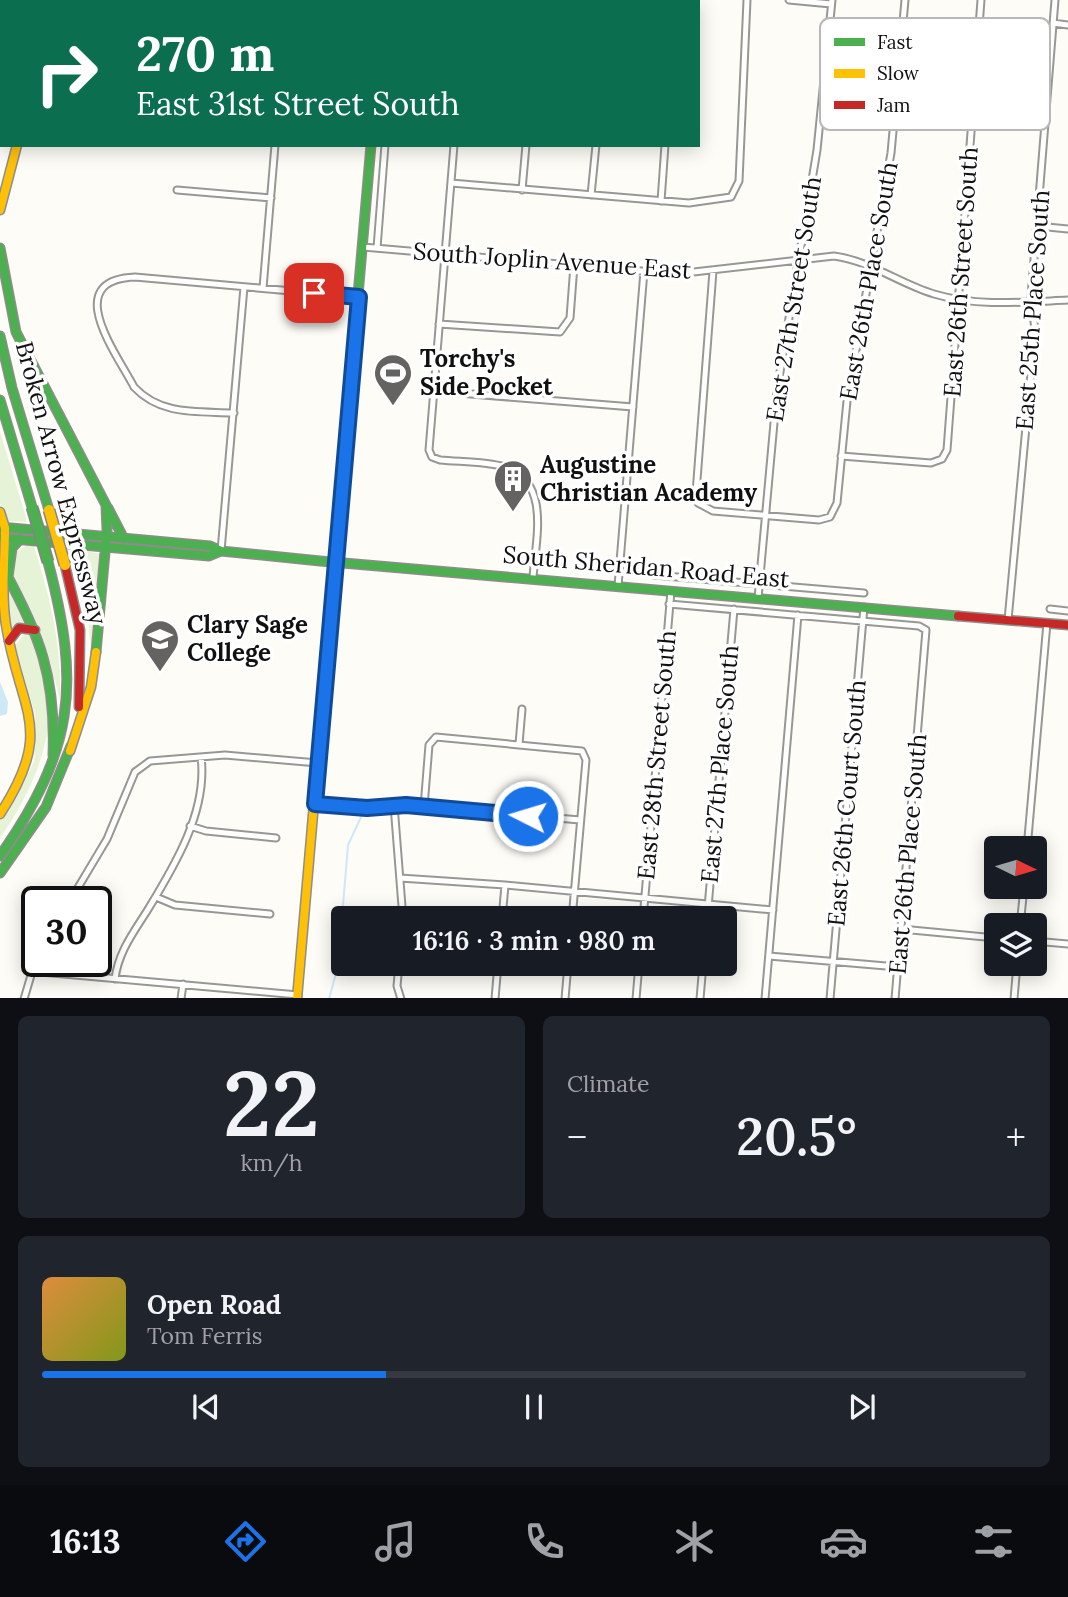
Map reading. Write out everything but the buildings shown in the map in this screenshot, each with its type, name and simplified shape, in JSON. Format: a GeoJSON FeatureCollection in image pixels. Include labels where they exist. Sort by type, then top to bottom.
{"type":"FeatureCollection","features":[{"type":"Feature","properties":{"kind":"main road"},"geometry":{"type":"LineString","coordinates":[[0,210],[16,147]]}},
{"type":"Feature","properties":{"kind":"main road"},"geometry":{"type":"LineString","coordinates":[[298,997],[371,147]]}},
{"type":"Feature","properties":{"kind":"main road"},"geometry":{"type":"LineString","coordinates":[[0,248],[9,305],[22,347],[124,539]]}},
{"type":"Feature","properties":{"kind":"main road","name":"Broken Arrow Expressway"},"geometry":{"type":"LineString","coordinates":[[0,336],[65,565],[78,616],[82,647],[80,703],[70,751],[46,807],[6,858]]}},
{"type":"Feature","properties":{"kind":"main road","name":"Broken Arrow Expressway"},"geometry":{"type":"LineString","coordinates":[[0,400],[65,621],[70,669],[65,728],[52,769],[0,873]]}},
{"type":"Feature","properties":{"kind":"main road"},"geometry":{"type":"LineString","coordinates":[[70,751],[91,687],[96,657],[106,542],[106,505]]}},
{"type":"Feature","properties":{"kind":"main road"},"geometry":{"type":"LineString","coordinates":[[0,514],[9,641],[26,693],[32,730],[26,768],[0,814]]}},
{"type":"Feature","properties":{"kind":"main road","name":"South Sheridan Road East"},"geometry":{"type":"LineString","coordinates":[[3,533],[106,542],[209,556],[221,551]]}},
{"type":"Feature","properties":{"kind":"main road","name":"South Sheridan Road East"},"geometry":{"type":"LineString","coordinates":[[3,533],[20,540],[106,542],[124,539],[210,546],[221,551],[1068,625]]}},
{"type":"Feature","properties":{"kind":"main road"},"geometry":{"type":"LineString","coordinates":[[20,540],[12,548],[5,577],[44,649],[55,693],[52,769]]}},
{"type":"Feature","properties":{"kind":"main road"},"geometry":{"type":"LineString","coordinates":[[9,641],[19,628],[35,630]]}},
{"type":"Feature","properties":{"kind":"main road"},"geometry":{"type":"LineString","coordinates":[[0,883],[6,858]]}},
{"type":"Feature","properties":{"kind":"street"},"geometry":{"type":"LineString","coordinates":[[451,183],[661,201],[703,203],[726,199],[734,193],[739,181],[747,0]]}},
{"type":"Feature","properties":{"kind":"street"},"geometry":{"type":"LineString","coordinates":[[789,0],[832,2]]}},
{"type":"Feature","properties":{"kind":"street","name":"East 26th Place South"},"geometry":{"type":"LineString","coordinates":[[904,18],[905,0]]}},
{"type":"Feature","properties":{"kind":"street","name":"East 26th Street South"},"geometry":{"type":"LineString","coordinates":[[980,18],[981,0]]}},
{"type":"Feature","properties":{"kind":"street","name":"East 25th Place South"},"geometry":{"type":"LineString","coordinates":[[1050,61],[1055,0]]}},
{"type":"Feature","properties":{"kind":"street"},"geometry":{"type":"LineString","coordinates":[[1053,23],[1068,25]]}},
{"type":"Feature","properties":{"kind":"street","name":"East 27th Street South"},"geometry":{"type":"LineString","coordinates":[[758,598],[777,390],[820,120]]}},
{"type":"Feature","properties":{"kind":"street","name":"East 26th Place South"},"geometry":{"type":"LineString","coordinates":[[765,516],[818,520],[830,517],[838,503],[847,401],[894,130]]}},
{"type":"Feature","properties":{"kind":"street","name":"East 26th Street South"},"geometry":{"type":"LineString","coordinates":[[841,456],[926,464],[942,459],[947,447],[972,130]]}},
{"type":"Feature","properties":{"kind":"street","name":"East 25th Place South"},"geometry":{"type":"LineString","coordinates":[[1008,620],[1035,330],[1033,303],[1045,130]]}},
{"type":"Feature","properties":{"kind":"street"},"geometry":{"type":"LineString","coordinates":[[263,288],[275,147]]}},
{"type":"Feature","properties":{"kind":"street"},"geometry":{"type":"LineString","coordinates":[[377,248],[385,147]]}},
{"type":"Feature","properties":{"kind":"street"},"geometry":{"type":"LineString","coordinates":[[454,147],[429,445],[432,457],[507,468],[518,473],[531,487],[538,516],[533,578]]}},
{"type":"Feature","properties":{"kind":"street"},"geometry":{"type":"LineString","coordinates":[[522,190],[526,147]]}},
{"type":"Feature","properties":{"kind":"street"},"geometry":{"type":"LineString","coordinates":[[591,195],[596,147]]}},
{"type":"Feature","properties":{"kind":"street"},"geometry":{"type":"LineString","coordinates":[[661,201],[665,147]]}},
{"type":"Feature","properties":{"kind":"street"},"geometry":{"type":"LineString","coordinates":[[177,190],[271,198]]}},
{"type":"Feature","properties":{"kind":"street"},"geometry":{"type":"LineString","coordinates":[[1037,226],[1068,229]]}},
{"type":"Feature","properties":{"kind":"street","name":"South Joplin Avenue East"},"geometry":{"type":"LineString","coordinates":[[363,247],[676,274],[834,256],[871,267],[934,294],[1033,303],[1068,300]]}},
{"type":"Feature","properties":{"kind":"street"},"geometry":{"type":"LineString","coordinates":[[439,324],[551,334],[563,330],[570,318],[574,265]]}},
{"type":"Feature","properties":{"kind":"street"},"geometry":{"type":"LineString","coordinates":[[618,586],[644,271]]}},
{"type":"Feature","properties":{"kind":"street"},"geometry":{"type":"LineString","coordinates":[[713,271],[696,493],[700,506],[713,511],[765,516]]}},
{"type":"Feature","properties":{"kind":"street"},"geometry":{"type":"LineString","coordinates":[[234,413],[167,409],[149,400],[134,387],[98,319],[97,300],[112,281],[135,277],[359,297]]}},
{"type":"Feature","properties":{"kind":"street"},"geometry":{"type":"LineString","coordinates":[[221,551],[244,287]]}},
{"type":"Feature","properties":{"kind":"street"},"geometry":{"type":"LineString","coordinates":[[433,391],[633,408]]}},
{"type":"Feature","properties":{"kind":"street","name":"South Sheridan Road East"},"geometry":{"type":"LineString","coordinates":[[654,575],[864,593]]}},
{"type":"Feature","properties":{"kind":"street","name":"East 28th Street South"},"geometry":{"type":"LineString","coordinates":[[644,906],[671,591]]}},
{"type":"Feature","properties":{"kind":"street","name":"South Sheridan Road East"},"geometry":{"type":"LineString","coordinates":[[670,604],[924,628]]}},
{"type":"Feature","properties":{"kind":"street","name":"East 26th Court South"},"geometry":{"type":"LineString","coordinates":[[830,998],[864,607]]}},
{"type":"Feature","properties":{"kind":"street","name":"East 27th Place South"},"geometry":{"type":"LineString","coordinates":[[708,905],[734,609]]}},
{"type":"Feature","properties":{"kind":"street"},"geometry":{"type":"LineString","coordinates":[[1050,609],[1068,611]]}},
{"type":"Feature","properties":{"kind":"street"},"geometry":{"type":"LineString","coordinates":[[765,998],[798,615]]}},
{"type":"Feature","properties":{"kind":"street"},"geometry":{"type":"LineString","coordinates":[[1028,836],[1047,623]]}},
{"type":"Feature","properties":{"kind":"street","name":"East 26th Place South"},"geometry":{"type":"LineString","coordinates":[[895,998],[927,635],[924,628]]}},
{"type":"Feature","properties":{"kind":"street"},"geometry":{"type":"LineString","coordinates":[[519,744],[522,709]]}},
{"type":"Feature","properties":{"kind":"street"},"geometry":{"type":"LineString","coordinates":[[424,807],[429,747],[433,739],[576,749],[584,753],[573,906]]}},
{"type":"Feature","properties":{"kind":"street"},"geometry":{"type":"LineString","coordinates":[[79,886],[107,839],[135,772],[145,762],[233,755],[318,763]]}},
{"type":"Feature","properties":{"kind":"street"},"geometry":{"type":"LineString","coordinates":[[115,979],[124,948],[156,897],[190,826],[203,786],[201,757]]}},
{"type":"Feature","properties":{"kind":"street"},"geometry":{"type":"LineString","coordinates":[[315,804],[367,808],[394,805],[580,820]]}},
{"type":"Feature","properties":{"kind":"street"},"geometry":{"type":"LineString","coordinates":[[394,805],[401,906]]}},
{"type":"Feature","properties":{"kind":"street"},"geometry":{"type":"LineString","coordinates":[[190,826],[206,831],[276,838]]}},
{"type":"Feature","properties":{"kind":"street"},"geometry":{"type":"LineString","coordinates":[[400,878],[773,910]]}},
{"type":"Feature","properties":{"kind":"street"},"geometry":{"type":"LineString","coordinates":[[503,906],[505,885]]}},
{"type":"Feature","properties":{"kind":"street"},"geometry":{"type":"LineString","coordinates":[[156,897],[175,905],[270,914]]}},
{"type":"Feature","properties":{"kind":"street"},"geometry":{"type":"LineString","coordinates":[[901,929],[984,937]]}},
{"type":"Feature","properties":{"kind":"street"},"geometry":{"type":"LineString","coordinates":[[1047,942],[1068,944]]}},
{"type":"Feature","properties":{"kind":"street"},"geometry":{"type":"LineString","coordinates":[[769,956],[898,967]]}},
{"type":"Feature","properties":{"kind":"street"},"geometry":{"type":"LineString","coordinates":[[398,976],[397,986],[401,998]]}},
{"type":"Feature","properties":{"kind":"street"},"geometry":{"type":"LineString","coordinates":[[495,998],[497,976]]}},
{"type":"Feature","properties":{"kind":"street"},"geometry":{"type":"LineString","coordinates":[[565,998],[567,976]]}},
{"type":"Feature","properties":{"kind":"street"},"geometry":{"type":"LineString","coordinates":[[636,998],[638,976]]}},
{"type":"Feature","properties":{"kind":"street"},"geometry":{"type":"LineString","coordinates":[[700,998],[702,976]]}},
{"type":"Feature","properties":{"kind":"street"},"geometry":{"type":"LineString","coordinates":[[1014,998],[1016,976]]}},
{"type":"Feature","properties":{"kind":"street"},"geometry":{"type":"LineString","coordinates":[[24,998],[29,977]]}},
{"type":"Feature","properties":{"kind":"street"},"geometry":{"type":"LineString","coordinates":[[94,977],[298,997]]}},
{"type":"Feature","properties":{"kind":"street"},"geometry":{"type":"LineString","coordinates":[[181,998],[183,984]]}},
{"type":"Feature","properties":{"kind":"green space"},"geometry":{"type":"Polygon","coordinates":[[[0,432],[26,522],[5,521],[0,503],[0,432]]]}},
{"type":"Feature","properties":{"kind":"green space"},"geometry":{"type":"Polygon","coordinates":[[[27,545],[34,546],[50,603],[59,660],[60,700],[48,653],[11,575],[15,553],[27,545]]]}},
{"type":"Feature","properties":{"kind":"green space"},"geometry":{"type":"Polygon","coordinates":[[[73,549],[102,554],[92,657],[88,620],[72,556],[73,549]]]}},
{"type":"Feature","properties":{"kind":"green space"},"geometry":{"type":"Polygon","coordinates":[[[9,592],[12,592],[26,623],[13,627],[10,625],[9,592]]]}},
{"type":"Feature","properties":{"kind":"green space"},"geometry":{"type":"Polygon","coordinates":[[[25,633],[32,634],[43,660],[49,686],[50,713],[39,765],[15,815],[0,838],[0,821],[34,761],[35,714],[15,646],[25,633]]]}},
{"type":"Feature","properties":{"kind":"water"},"geometry":{"type":"Polygon","coordinates":[[[0,682],[8,702],[7,714],[0,716],[0,682]]]}},
{"type":"Feature","properties":{"kind":"waterway"},"geometry":{"type":"LineString","coordinates":[[329,998],[338,966],[348,845],[362,815]]}},
{"type":"Feature","properties":{"kind":"traffic: fast"},"geometry":{"type":"LineString","coordinates":[[322,711],[371,147]]}},
{"type":"Feature","properties":{"kind":"traffic: fast"},"geometry":{"type":"LineString","coordinates":[[0,248],[16,332],[106,505],[107,530],[96,652]]}},
{"type":"Feature","properties":{"kind":"traffic: fast"},"geometry":{"type":"LineString","coordinates":[[0,336],[12,388],[49,510]]}},
{"type":"Feature","properties":{"kind":"traffic: fast"},"geometry":{"type":"LineString","coordinates":[[0,400],[32,507]]}},
{"type":"Feature","properties":{"kind":"traffic: fast"},"geometry":{"type":"LineString","coordinates":[[32,507],[48,562]]}},
{"type":"Feature","properties":{"kind":"traffic: fast"},"geometry":{"type":"LineString","coordinates":[[108,508],[124,539]]}},
{"type":"Feature","properties":{"kind":"traffic: fast"},"geometry":{"type":"LineString","coordinates":[[0,527],[210,546],[221,551],[320,561],[958,616]]}},
{"type":"Feature","properties":{"kind":"traffic: fast"},"geometry":{"type":"LineString","coordinates":[[2,538],[209,556],[221,551]]}},
{"type":"Feature","properties":{"kind":"traffic: fast"},"geometry":{"type":"LineString","coordinates":[[8,577],[12,548],[20,539]]}},
{"type":"Feature","properties":{"kind":"traffic: fast"},"geometry":{"type":"LineString","coordinates":[[0,856],[25,818],[43,783],[56,749],[64,716],[67,682],[65,645],[48,562]]}},
{"type":"Feature","properties":{"kind":"traffic: fast"},"geometry":{"type":"LineString","coordinates":[[3,568],[27,615],[43,657],[52,702],[53,755]]}},
{"type":"Feature","properties":{"kind":"traffic: fast"},"geometry":{"type":"LineString","coordinates":[[0,873],[46,807],[71,746]]}},
{"type":"Feature","properties":{"kind":"traffic: slow"},"geometry":{"type":"LineString","coordinates":[[0,210],[16,147]]}},
{"type":"Feature","properties":{"kind":"traffic: slow"},"geometry":{"type":"LineString","coordinates":[[49,510],[65,565]]}},
{"type":"Feature","properties":{"kind":"traffic: slow"},"geometry":{"type":"LineString","coordinates":[[0,512],[5,528]]}},
{"type":"Feature","properties":{"kind":"traffic: slow"},"geometry":{"type":"LineString","coordinates":[[0,814],[27,761],[30,740],[29,720],[6,625],[3,589],[5,528]]}},
{"type":"Feature","properties":{"kind":"traffic: slow"},"geometry":{"type":"LineString","coordinates":[[70,751],[91,687],[96,652]]}},
{"type":"Feature","properties":{"kind":"traffic: slow"},"geometry":{"type":"LineString","coordinates":[[297,998],[322,711]]}},
{"type":"Feature","properties":{"kind":"traffic: jam"},"geometry":{"type":"LineString","coordinates":[[65,565],[80,630],[79,707]]}},
{"type":"Feature","properties":{"kind":"traffic: jam"},"geometry":{"type":"LineString","coordinates":[[958,616],[1068,625]]}},
{"type":"Feature","properties":{"kind":"traffic: jam"},"geometry":{"type":"LineString","coordinates":[[9,641],[19,628],[35,630]]}},
{"type":"Feature","properties":{"kind":"place","name":"Torchy's Side Pocket"},"geometry":{"type":"Point","coordinates":[393,407]}},
{"type":"Feature","properties":{"kind":"place","name":"Augustine Christian Academy"},"geometry":{"type":"Point","coordinates":[513,513]}},
{"type":"Feature","properties":{"kind":"place","name":"Clary Sage College"},"geometry":{"type":"Point","coordinates":[160,673]}},
{"type":"Feature","properties":{"kind":"route"},"geometry":{"type":"LineString","coordinates":[[314,293],[359,297],[315,804],[367,808],[406,805],[528,816]]}}]}
